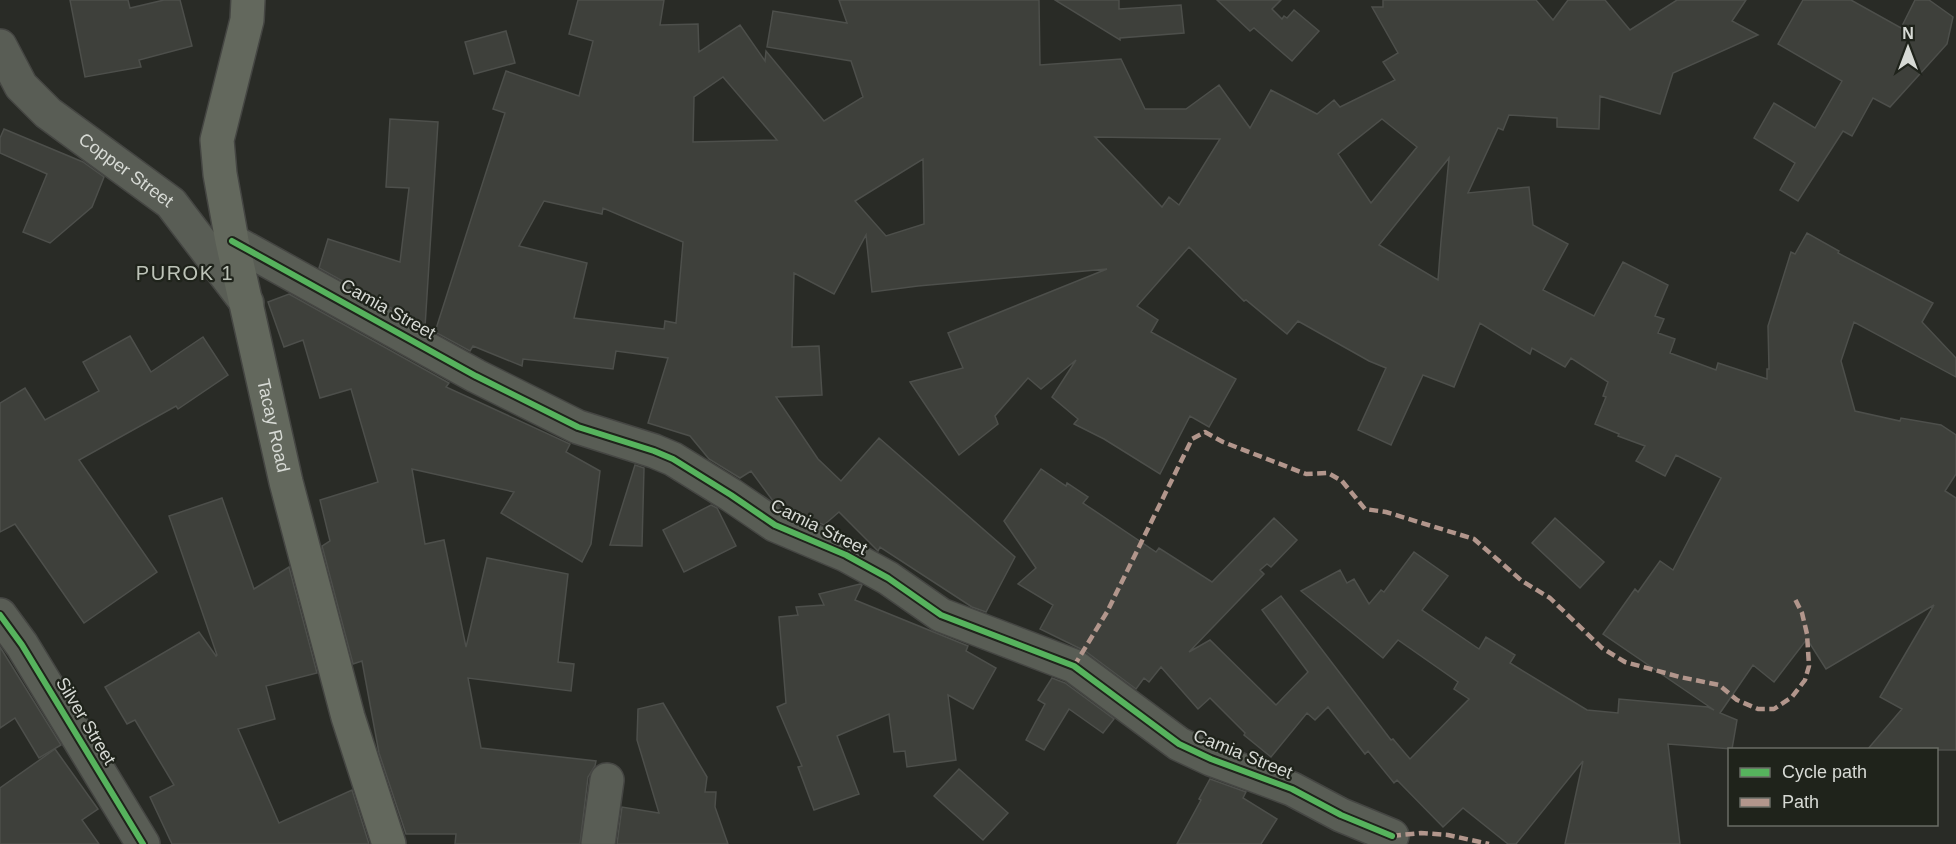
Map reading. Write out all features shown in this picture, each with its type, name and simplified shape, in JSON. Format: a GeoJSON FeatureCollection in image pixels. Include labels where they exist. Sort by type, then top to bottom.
{"type":"FeatureCollection","features":[{"type":"Feature","properties":{"kind":"main road","name":"Tacay Road"},"geometry":{"type":"LineString","coordinates":[[248,0],[246,21],[217,140],[220,174],[232,242],[286,482],[345,706],[389,844]]}},
{"type":"Feature","properties":{"kind":"street","name":"Copper Street"},"geometry":{"type":"LineString","coordinates":[[0,46],[21,86],[48,114],[171,203],[246,303]]}},
{"type":"Feature","properties":{"kind":"street","name":"Camia Street"},"geometry":{"type":"LineString","coordinates":[[232,242],[476,376],[578,428],[673,459],[775,525],[846,555],[888,579],[941,615],[1074,666],[1179,744],[1211,759],[1292,789],[1341,815],[1392,836]]}},
{"type":"Feature","properties":{"kind":"street","name":"Silver Street"},"geometry":{"type":"LineString","coordinates":[[0,615],[22,645],[143,844]]}},
{"type":"Feature","properties":{"kind":"street"},"geometry":{"type":"LineString","coordinates":[[598,844],[607,780]]}},
{"type":"Feature","properties":{"kind":"building"},"geometry":{"type":"Polygon","coordinates":[[[70,0],[128,0],[130,8],[164,0],[180,0],[192,46],[139,60],[141,67],[85,77],[70,0]]]}},
{"type":"Feature","properties":{"kind":"building"},"geometry":{"type":"Polygon","coordinates":[[[578,0],[664,0],[660,25],[698,24],[699,52],[740,25],[765,61],[766,51],[824,121],[863,97],[851,61],[767,47],[773,11],[847,23],[839,0],[1039,0],[1040,65],[1121,59],[1145,109],[1186,109],[1219,85],[1250,128],[1271,90],[1317,114],[1334,100],[1340,107],[1395,80],[1383,62],[1398,53],[1372,7],[1383,7],[1383,0],[1536,0],[1553,20],[1568,0],[1605,0],[1630,30],[1677,0],[1746,0],[1732,21],[1758,35],[1673,73],[1660,114],[1600,96],[1599,129],[1557,127],[1557,118],[1509,115],[1503,130],[1498,128],[1468,193],[1529,187],[1533,225],[1568,244],[1543,290],[1594,316],[1623,262],[1668,285],[1655,316],[1664,319],[1658,333],[1675,339],[1670,353],[1716,370],[1718,363],[1767,379],[1767,369],[1769,369],[1768,326],[1791,252],[1795,254],[1807,233],[1839,251],[1838,253],[1933,303],[1922,322],[1956,358],[1956,377],[1854,322],[1841,361],[1855,411],[1900,421],[1901,418],[1941,425],[1956,435],[1956,474],[1945,491],[1956,498],[1956,750],[1869,748],[1902,709],[1880,697],[1934,605],[1826,669],[1807,639],[1774,682],[1753,665],[1720,713],[1737,720],[1732,748],[1668,744],[1680,844],[1565,844],[1583,761],[1516,844],[1508,844],[1463,808],[1443,827],[1397,780],[1394,783],[1368,751],[1365,754],[1328,707],[1315,720],[1307,713],[1271,757],[1244,735],[1245,733],[1210,698],[1198,709],[1161,667],[1149,682],[1144,678],[1136,689],[1085,651],[1040,629],[1053,605],[1018,584],[1036,568],[1004,521],[1041,469],[1066,486],[1067,483],[1088,497],[1083,503],[1156,552],[1159,548],[1212,582],[1274,518],[1297,540],[1271,567],[1267,564],[1260,570],[1264,574],[1189,652],[1210,640],[1276,705],[1308,672],[1262,610],[1281,596],[1391,740],[1393,739],[1410,759],[1469,699],[1454,689],[1458,682],[1398,640],[1383,658],[1301,591],[1340,570],[1347,583],[1354,579],[1369,604],[1381,590],[1384,592],[1414,552],[1448,576],[1422,610],[1479,649],[1486,637],[1515,655],[1510,663],[1587,710],[1618,713],[1619,699],[1708,707],[1714,710],[1603,634],[1635,589],[1638,592],[1660,561],[1673,570],[1721,478],[1676,455],[1665,476],[1636,461],[1645,446],[1595,424],[1606,397],[1603,396],[1608,382],[1571,358],[1565,367],[1532,348],[1530,354],[1480,323],[1454,387],[1423,375],[1391,445],[1358,430],[1386,368],[1369,361],[1298,321],[1287,334],[1246,300],[1244,301],[1189,247],[1137,306],[1158,320],[1151,332],[1236,379],[1209,427],[1190,416],[1160,474],[1104,439],[1074,424],[1078,419],[1052,397],[1076,360],[1041,389],[1028,378],[995,416],[998,424],[959,455],[910,382],[963,368],[948,333],[1107,269],[872,292],[866,235],[834,294],[794,273],[792,347],[819,346],[822,395],[776,397],[818,459],[841,481],[879,438],[1015,557],[986,612],[972,607],[880,547],[878,551],[839,512],[824,525],[784,508],[773,501],[751,471],[740,478],[709,459],[690,436],[648,423],[668,358],[616,351],[613,369],[523,359],[522,366],[473,346],[470,351],[435,332],[505,113],[493,109],[506,71],[579,96],[593,41],[569,34],[578,0]],[[723,77],[694,97],[693,142],[777,140],[723,77]],[[1382,119],[1338,154],[1371,203],[1417,147],[1382,119]],[[1095,137],[1162,207],[1169,197],[1179,205],[1220,139],[1095,137]],[[1449,158],[1379,245],[1438,280],[1449,158]],[[923,159],[855,201],[886,236],[924,224],[923,159]],[[544,201],[519,246],[587,263],[574,318],[664,329],[665,321],[676,323],[683,242],[603,208],[602,214],[544,201]]]}},
{"type":"Feature","properties":{"kind":"building"},"geometry":{"type":"Polygon","coordinates":[[[1055,0],[1119,0],[1119,9],[1181,5],[1184,33],[1120,38],[1120,40],[1055,0]]]}},
{"type":"Feature","properties":{"kind":"building"},"geometry":{"type":"Polygon","coordinates":[[[1217,0],[1281,0],[1272,9],[1282,19],[1284,16],[1287,18],[1294,10],[1319,31],[1292,61],[1254,28],[1250,31],[1217,0]]]}},
{"type":"Feature","properties":{"kind":"building"},"geometry":{"type":"Polygon","coordinates":[[[1803,0],[1851,0],[1901,28],[1915,0],[1929,0],[1953,17],[1947,44],[1890,107],[1873,98],[1852,136],[1843,131],[1798,201],[1780,190],[1795,163],[1754,138],[1774,103],[1815,128],[1842,81],[1778,44],[1803,0]]]}},
{"type":"Feature","properties":{"kind":"building"},"geometry":{"type":"Polygon","coordinates":[[[506,31],[515,63],[474,74],[465,42],[506,31]]]}},
{"type":"Feature","properties":{"kind":"building"},"geometry":{"type":"Polygon","coordinates":[[[390,119],[438,122],[425,327],[319,268],[328,239],[400,262],[409,188],[386,187],[390,119]]]}},
{"type":"Feature","properties":{"kind":"building"},"geometry":{"type":"Polygon","coordinates":[[[4,129],[83,162],[104,177],[92,207],[50,243],[23,232],[47,174],[0,153],[0,138],[4,129]]]}},
{"type":"Feature","properties":{"kind":"building"},"geometry":{"type":"Polygon","coordinates":[[[289,294],[449,383],[446,387],[570,444],[566,452],[600,471],[591,544],[582,562],[501,513],[514,492],[412,469],[425,544],[444,540],[466,647],[487,558],[568,574],[558,662],[574,664],[571,691],[468,678],[481,748],[596,761],[588,777],[580,844],[455,844],[456,834],[406,834],[379,753],[362,661],[353,664],[322,546],[330,541],[320,500],[378,482],[351,389],[320,398],[303,340],[284,347],[268,302],[289,294]]]}},
{"type":"Feature","properties":{"kind":"building"},"geometry":{"type":"Polygon","coordinates":[[[130,336],[151,372],[203,337],[228,375],[178,409],[176,406],[79,460],[157,572],[84,623],[15,524],[0,532],[0,403],[25,388],[45,420],[99,391],[83,362],[130,336]]]}},
{"type":"Feature","properties":{"kind":"building"},"geometry":{"type":"Polygon","coordinates":[[[635,465],[644,468],[642,546],[610,545],[635,465]]]}},
{"type":"Feature","properties":{"kind":"building"},"geometry":{"type":"Polygon","coordinates":[[[222,498],[254,589],[289,567],[317,673],[266,686],[275,719],[238,729],[279,823],[352,790],[369,844],[172,844],[150,797],[174,785],[135,720],[127,724],[105,687],[199,632],[217,655],[169,516],[222,498]]]}},
{"type":"Feature","properties":{"kind":"building"},"geometry":{"type":"Polygon","coordinates":[[[711,505],[717,508],[736,546],[684,572],[663,530],[711,505]]]}},
{"type":"Feature","properties":{"kind":"building"},"geometry":{"type":"Polygon","coordinates":[[[1555,518],[1604,562],[1580,588],[1532,543],[1555,518]]]}},
{"type":"Feature","properties":{"kind":"building"},"geometry":{"type":"Polygon","coordinates":[[[862,585],[855,600],[968,646],[966,651],[996,668],[973,709],[948,695],[956,760],[907,767],[905,751],[894,752],[889,714],[837,736],[859,794],[814,810],[798,767],[802,766],[777,707],[786,703],[779,617],[798,615],[796,607],[824,605],[819,594],[862,585]]]}},
{"type":"Feature","properties":{"kind":"building"},"geometry":{"type":"Polygon","coordinates":[[[0,647],[61,745],[39,758],[15,718],[0,728],[0,647]]]}},
{"type":"Feature","properties":{"kind":"building"},"geometry":{"type":"Polygon","coordinates":[[[1052,678],[1065,683],[1114,719],[1103,733],[1069,709],[1044,750],[1026,740],[1045,704],[1038,700],[1052,678]]]}},
{"type":"Feature","properties":{"kind":"building"},"geometry":{"type":"Polygon","coordinates":[[[663,703],[707,777],[705,792],[716,792],[715,807],[728,844],[617,844],[622,807],[659,813],[637,740],[638,709],[663,703]]]}},
{"type":"Feature","properties":{"kind":"building"},"geometry":{"type":"Polygon","coordinates":[[[55,749],[98,809],[82,820],[99,844],[0,844],[0,788],[55,749]]]}},
{"type":"Feature","properties":{"kind":"building"},"geometry":{"type":"Polygon","coordinates":[[[959,769],[1008,813],[983,840],[934,796],[959,769]]]}},
{"type":"Feature","properties":{"kind":"building"},"geometry":{"type":"Polygon","coordinates":[[[1210,779],[1246,792],[1243,798],[1277,819],[1261,844],[1177,844],[1210,779]]]}},
{"type":"Feature","properties":{"kind":"marked path"},"geometry":{"type":"LineString","coordinates":[[1074,666],[1107,612],[1192,439],[1205,432],[1223,442],[1306,474],[1328,473],[1342,481],[1365,509],[1386,512],[1474,539],[1522,581],[1550,598],[1602,648],[1625,662],[1719,685],[1737,700],[1758,709],[1774,709],[1792,697],[1805,680],[1809,666],[1807,634],[1802,613],[1794,597]]}},
{"type":"Feature","properties":{"kind":"marked path"},"geometry":{"type":"LineString","coordinates":[[1392,836],[1421,833],[1448,835],[1489,844]]}},
{"type":"Feature","properties":{"kind":"cycle path"},"geometry":{"type":"LineString","coordinates":[[232,241],[476,376],[578,427],[673,459],[775,525],[846,555],[888,578],[941,615],[1074,666],[1179,744],[1211,759],[1292,789],[1341,815],[1392,836]]}},
{"type":"Feature","properties":{"kind":"cycle path"},"geometry":{"type":"LineString","coordinates":[[0,615],[22,645],[143,844]]}},
{"type":"Feature","properties":{"kind":"district","name":"PUROK 1"},"geometry":{"type":"Point","coordinates":[185,273]}}]}
